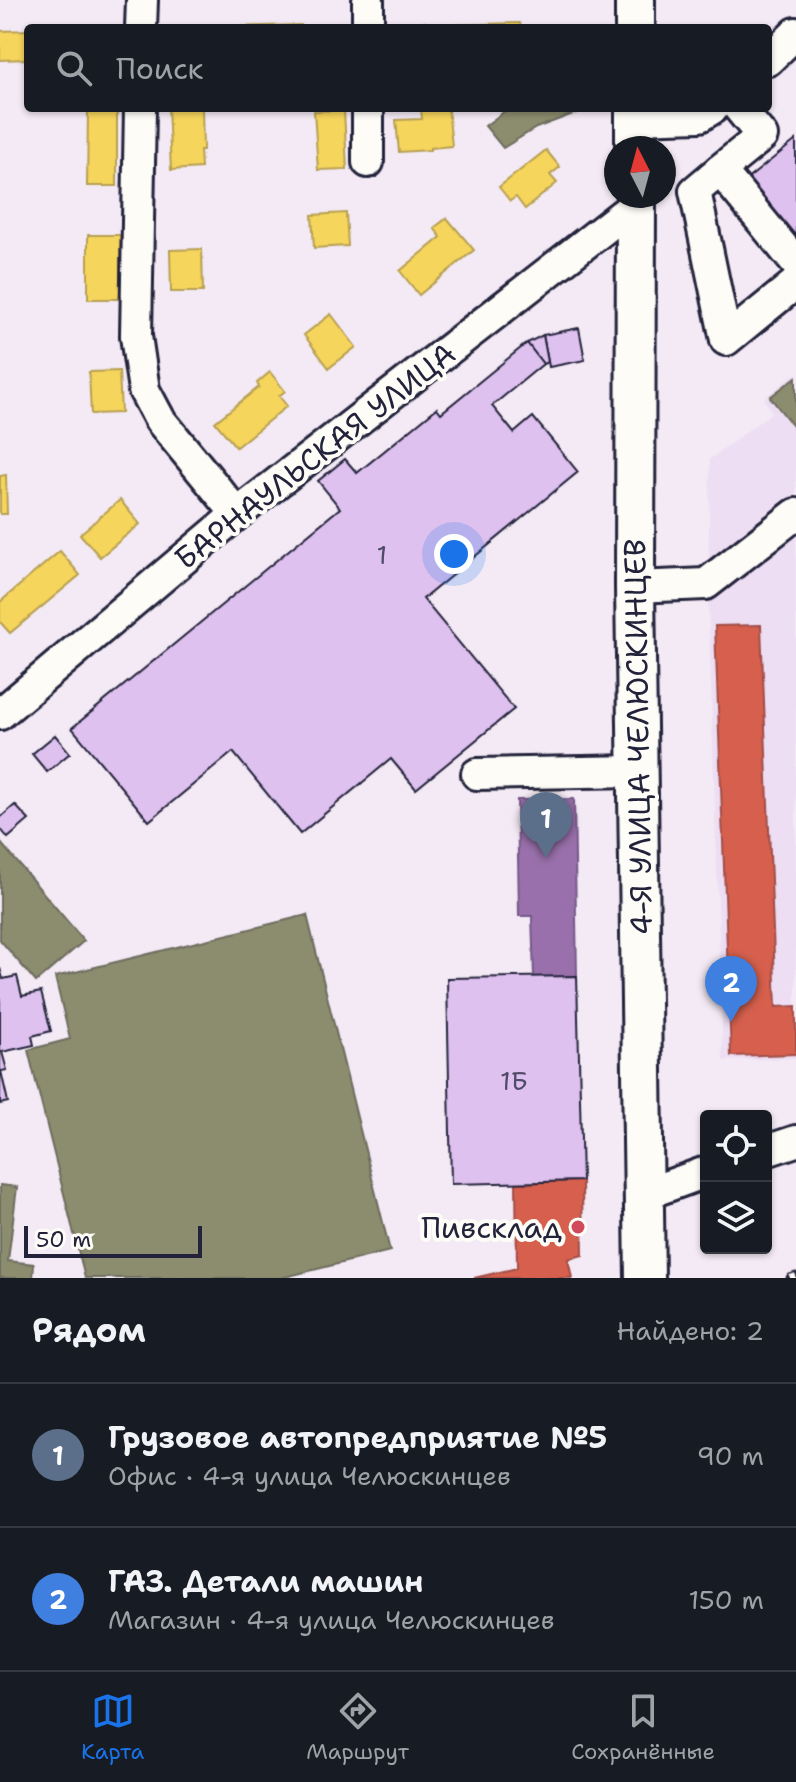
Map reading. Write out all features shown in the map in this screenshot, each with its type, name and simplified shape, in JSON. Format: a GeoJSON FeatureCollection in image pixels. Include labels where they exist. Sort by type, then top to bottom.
{"type":"FeatureCollection","features":[{"type":"Feature","properties":{"kind":"main road"},"geometry":{"type":"LineString","coordinates":[[635,0],[635,24]]}},
{"type":"Feature","properties":{"kind":"main road","name":"4-Я УЛИЦА ЧЕЛЮСКИНЦЕВ"},"geometry":{"type":"LineString","coordinates":[[636,208],[635,587],[645,1278]]}},
{"type":"Feature","properties":{"kind":"street"},"geometry":{"type":"LineString","coordinates":[[141,24],[142,0]]}},
{"type":"Feature","properties":{"kind":"street"},"geometry":{"type":"LineString","coordinates":[[368,0],[368,24]]}},
{"type":"Feature","properties":{"kind":"street"},"geometry":{"type":"LineString","coordinates":[[772,56],[796,33]]}},
{"type":"Feature","properties":{"kind":"street"},"geometry":{"type":"LineString","coordinates":[[140,112],[136,336],[144,390],[160,420],[237,514]]}},
{"type":"Feature","properties":{"kind":"street"},"geometry":{"type":"LineString","coordinates":[[368,112],[368,162]]}},
{"type":"Feature","properties":{"kind":"street"},"geometry":{"type":"LineString","coordinates":[[635,125],[700,116],[706,112]]}},
{"type":"Feature","properties":{"kind":"street"},"geometry":{"type":"LineString","coordinates":[[742,112],[762,136],[695,191],[726,340],[796,283]]}},
{"type":"Feature","properties":{"kind":"street"},"geometry":{"type":"LineString","coordinates":[[720,170],[796,263]]}},
{"type":"Feature","properties":{"kind":"street","name":"БАРНАУЛЬСКАЯ УЛИЦА"},"geometry":{"type":"LineString","coordinates":[[6,703],[237,514],[626,208]]}},
{"type":"Feature","properties":{"kind":"street"},"geometry":{"type":"LineString","coordinates":[[635,587],[706,584],[796,514]]}},
{"type":"Feature","properties":{"kind":"street"},"geometry":{"type":"LineString","coordinates":[[477,774],[638,771]]}},
{"type":"Feature","properties":{"kind":"street"},"geometry":{"type":"LineString","coordinates":[[772,1149],[796,1141]]}},
{"type":"Feature","properties":{"kind":"street"},"geometry":{"type":"LineString","coordinates":[[643,1195],[700,1174]]}},
{"type":"Feature","properties":{"kind":"shaded area"},"geometry":{"type":"Polygon","coordinates":[[[796,373],[796,1058],[723,1061],[708,594],[710,459],[772,412],[763,399],[796,373]]]}},
{"type":"Feature","properties":{"kind":"building: Жильё"},"geometry":{"type":"Polygon","coordinates":[[[24,30],[24,59],[0,60],[0,31],[24,30]]]}},
{"type":"Feature","properties":{"kind":"building: Жильё"},"geometry":{"type":"Polygon","coordinates":[[[88,112],[117,112],[117,186],[87,186],[88,112]]]}},
{"type":"Feature","properties":{"kind":"building: Жильё"},"geometry":{"type":"Polygon","coordinates":[[[168,112],[202,112],[201,168],[171,170],[168,112]]]}},
{"type":"Feature","properties":{"kind":"building: Жильё"},"geometry":{"type":"Polygon","coordinates":[[[314,112],[344,112],[347,169],[318,170],[314,112]]]}},
{"type":"Feature","properties":{"kind":"building: Жильё"},"geometry":{"type":"Polygon","coordinates":[[[421,112],[448,112],[452,146],[399,152],[396,120],[422,119],[421,112]]]}},
{"type":"Feature","properties":{"kind":"building: Жильё"},"geometry":{"type":"Polygon","coordinates":[[[546,150],[560,167],[550,175],[557,183],[525,209],[516,197],[510,201],[499,187],[546,150]]]}},
{"type":"Feature","properties":{"kind":"building: Жильё"},"geometry":{"type":"Polygon","coordinates":[[[346,213],[348,246],[314,248],[312,215],[346,213]]]}},
{"type":"Feature","properties":{"kind":"building: Жильё"},"geometry":{"type":"Polygon","coordinates":[[[447,218],[474,250],[419,295],[400,271],[441,237],[434,228],[447,218]]]}},
{"type":"Feature","properties":{"kind":"building: Жильё"},"geometry":{"type":"Polygon","coordinates":[[[88,235],[120,235],[120,299],[88,299],[88,235]]]}},
{"type":"Feature","properties":{"kind":"building: Жильё"},"geometry":{"type":"Polygon","coordinates":[[[202,249],[203,292],[171,292],[170,250],[202,249]]]}},
{"type":"Feature","properties":{"kind":"building: Жильё"},"geometry":{"type":"Polygon","coordinates":[[[331,314],[356,347],[329,368],[304,335],[331,314]]]}},
{"type":"Feature","properties":{"kind":"building: Жильё"},"geometry":{"type":"Polygon","coordinates":[[[119,371],[121,413],[91,414],[89,372],[119,371]]]}},
{"type":"Feature","properties":{"kind":"building: Жильё"},"geometry":{"type":"Polygon","coordinates":[[[270,372],[285,391],[279,396],[287,406],[236,447],[215,422],[259,387],[257,383],[270,372]]]}},
{"type":"Feature","properties":{"kind":"building: Жильё"},"geometry":{"type":"Polygon","coordinates":[[[6,475],[7,514],[0,514],[0,476],[6,475]]]}},
{"type":"Feature","properties":{"kind":"building: Жильё"},"geometry":{"type":"Polygon","coordinates":[[[120,500],[140,524],[100,557],[80,534],[120,500]]]}},
{"type":"Feature","properties":{"kind":"building: Жильё"},"geometry":{"type":"Polygon","coordinates":[[[60,551],[80,575],[10,633],[0,622],[0,602],[60,551]]]}},
{"type":"Feature","properties":{"kind":"building: Торговля"},"geometry":{"type":"Polygon","coordinates":[[[761,625],[776,1007],[796,1006],[796,1054],[731,1056],[715,626],[761,625]]]}},
{"type":"Feature","properties":{"kind":"building: Торговля"},"geometry":{"type":"Polygon","coordinates":[[[582,1181],[583,1255],[568,1259],[572,1278],[474,1278],[517,1268],[516,1183],[582,1181]]]}},
{"type":"Feature","properties":{"kind":"building: Офисы"},"geometry":{"type":"Polygon","coordinates":[[[574,799],[577,976],[534,977],[532,916],[519,916],[517,800],[574,799]]]}},
{"type":"Feature","properties":{"kind":"building: Промзона"},"geometry":{"type":"Polygon","coordinates":[[[504,112],[576,112],[536,128],[503,148],[485,126],[504,112]]]}},
{"type":"Feature","properties":{"kind":"building: Промзона"},"geometry":{"type":"Polygon","coordinates":[[[796,377],[796,430],[770,397],[796,377]]]}},
{"type":"Feature","properties":{"kind":"building: Промзона"},"geometry":{"type":"Polygon","coordinates":[[[0,842],[84,941],[36,982],[0,940],[0,842]]]}},
{"type":"Feature","properties":{"kind":"building: Промзона"},"geometry":{"type":"Polygon","coordinates":[[[307,915],[390,1251],[281,1278],[85,1278],[28,1050],[70,1039],[55,977],[307,915]]]}},
{"type":"Feature","properties":{"kind":"building: Промзона"},"geometry":{"type":"Polygon","coordinates":[[[0,1185],[17,1187],[8,1261],[34,1264],[33,1278],[0,1278],[0,1185]]]}},
{"type":"Feature","properties":{"kind":"building: Прочее"},"geometry":{"type":"Polygon","coordinates":[[[796,140],[796,244],[745,181],[796,140]]]}},
{"type":"Feature","properties":{"kind":"building: Прочее"},"geometry":{"type":"Polygon","coordinates":[[[579,328],[585,360],[549,367],[543,335],[579,328]]]}},
{"type":"Feature","properties":{"kind":"building: Прочее"},"geometry":{"type":"Polygon","coordinates":[[[543,335],[548,362],[543,364],[527,343],[543,335]]]}},
{"type":"Feature","properties":{"kind":"building: Прочее"},"geometry":{"type":"Polygon","coordinates":[[[527,343],[543,364],[492,406],[514,433],[533,417],[578,472],[423,599],[514,709],[416,789],[391,759],[300,834],[233,752],[149,821],[72,728],[340,508],[318,481],[345,459],[357,473],[437,408],[441,413],[527,343]]]}},
{"type":"Feature","properties":{"kind":"building: Прочее"},"geometry":{"type":"Polygon","coordinates":[[[55,735],[70,753],[47,772],[32,754],[55,735]]]}},
{"type":"Feature","properties":{"kind":"building: Прочее"},"geometry":{"type":"Polygon","coordinates":[[[15,805],[29,820],[8,838],[0,828],[0,818],[15,805]]]}},
{"type":"Feature","properties":{"kind":"building: Прочее"},"geometry":{"type":"Polygon","coordinates":[[[0,968],[3,979],[17,976],[22,996],[41,992],[51,1031],[32,1036],[34,1045],[2,1052],[7,1070],[1,1071],[8,1102],[0,1104],[0,968]]]}},
{"type":"Feature","properties":{"kind":"building: Прочее"},"geometry":{"type":"Polygon","coordinates":[[[577,976],[582,1181],[451,1184],[447,978],[577,976]]]}},
{"type":"Feature","properties":{"kind":"railway"},"geometry":{"type":"LineString","coordinates":[[790,1278],[796,1276]]}},
{"type":"Feature","properties":{"kind":"place","name":"Грузовое автопредприятие №5"},"geometry":{"type":"Point","coordinates":[546,858]}},
{"type":"Feature","properties":{"kind":"place","name":"ГАЗ. Детали машин"},"geometry":{"type":"Point","coordinates":[731,1022]}},
{"type":"Feature","properties":{"kind":"place","name":"Пивсклад"},"geometry":{"type":"Point","coordinates":[578,1227]}}]}
